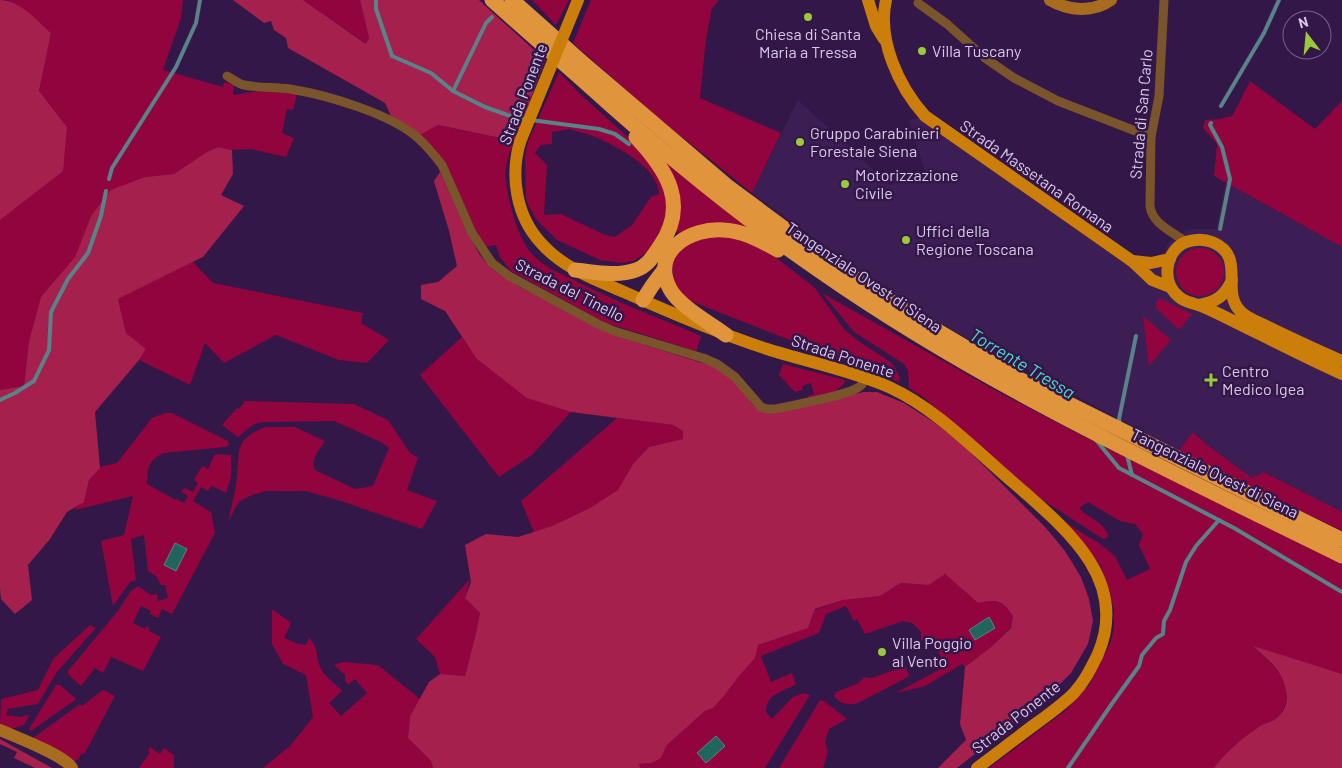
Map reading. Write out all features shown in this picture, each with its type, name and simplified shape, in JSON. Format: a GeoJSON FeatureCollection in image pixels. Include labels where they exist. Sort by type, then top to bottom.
{"type":"FeatureCollection","features":[{"type":"Feature","properties":{"kind":"highway","name":"Tangenziale Ovest di Siena"},"geometry":{"type":"LineString","coordinates":[[492,0],[589,87],[719,197],[820,271],[941,350],[1022,395],[1080,426],[1342,556]]}},
{"type":"Feature","properties":{"kind":"highway","name":"Tangenziale Ovest di Siena"},"geometry":{"type":"LineString","coordinates":[[512,0],[727,186],[781,227],[858,280],[932,328],[1021,380],[1342,540]]}},
{"type":"Feature","properties":{"kind":"highway"},"geometry":{"type":"LineString","coordinates":[[589,87],[649,151],[663,170],[674,203],[674,212],[669,230],[647,264],[643,300]]}},
{"type":"Feature","properties":{"kind":"highway"},"geometry":{"type":"LineString","coordinates":[[643,300],[664,270],[668,256],[682,240],[709,230],[736,231],[757,239],[820,271]]}},
{"type":"Feature","properties":{"kind":"highway"},"geometry":{"type":"LineString","coordinates":[[575,270],[624,272],[636,270],[647,264]]}},
{"type":"Feature","properties":{"kind":"highway"},"geometry":{"type":"LineString","coordinates":[[664,270],[670,290],[679,300],[726,335]]}},
{"type":"Feature","properties":{"kind":"main road","name":"Strada Ponente"},"geometry":{"type":"LineString","coordinates":[[578,0],[520,142],[514,176],[517,195],[524,215],[539,242],[558,259],[575,270],[726,335],[865,377],[905,395],[927,409],[1046,511],[1072,537],[1095,570],[1106,608],[1105,629],[1102,644],[1090,671],[1062,705],[976,768]]}},
{"type":"Feature","properties":{"kind":"main road"},"geometry":{"type":"LineString","coordinates":[[868,0],[876,26],[887,44]]}},
{"type":"Feature","properties":{"kind":"main road"},"geometry":{"type":"LineString","coordinates":[[886,0],[884,14],[887,44]]}},
{"type":"Feature","properties":{"kind":"main road","name":"Strada Massetana Romana"},"geometry":{"type":"LineString","coordinates":[[887,44],[904,86],[925,116],[1132,261],[1152,280],[1170,288],[1183,300],[1199,305],[1342,374]]}},
{"type":"Feature","properties":{"kind":"main road"},"geometry":{"type":"LineString","coordinates":[[1170,288],[1167,274],[1170,259],[1174,252],[1186,242],[1196,239],[1207,240],[1217,244],[1225,250],[1230,259],[1232,296],[1235,305],[1242,313],[1342,361]]}},
{"type":"Feature","properties":{"kind":"main road"},"geometry":{"type":"LineString","coordinates":[[1132,261],[1151,262],[1170,259]]}},
{"type":"Feature","properties":{"kind":"main road"},"geometry":{"type":"LineString","coordinates":[[1199,305],[1210,303],[1220,298],[1232,280]]}},
{"type":"Feature","properties":{"kind":"street"},"geometry":{"type":"LineString","coordinates":[[1050,0],[1062,5],[1082,9],[1099,7],[1111,0]]}},
{"type":"Feature","properties":{"kind":"street","name":"Strada di San Carlo"},"geometry":{"type":"LineString","coordinates":[[1164,0],[1157,108],[1151,137],[1149,178],[1151,212],[1157,222],[1186,242]]}},
{"type":"Feature","properties":{"kind":"street"},"geometry":{"type":"LineString","coordinates":[[918,3],[947,24],[985,58],[1014,78],[1066,104],[1151,137]]}},
{"type":"Feature","properties":{"kind":"street","name":"Strada del Tinello"},"geometry":{"type":"LineString","coordinates":[[227,76],[243,85],[320,95],[399,125],[418,138],[442,166],[472,233],[485,255],[499,270],[614,331],[703,358],[716,364],[735,376],[761,407],[775,409],[844,393],[862,385],[865,377]]}},
{"type":"Feature","properties":{"kind":"street"},"geometry":{"type":"LineString","coordinates":[[0,730],[59,757],[69,763],[72,768]]}},
{"type":"Feature","properties":{"kind":"shaded area"},"geometry":{"type":"Polygon","coordinates":[[[0,0],[14,3],[21,7],[51,33],[39,91],[67,127],[63,171],[0,220],[0,0]]]}},
{"type":"Feature","properties":{"kind":"shaded area"},"geometry":{"type":"Polygon","coordinates":[[[7,0],[183,0],[181,18],[163,70],[223,87],[224,82],[234,85],[233,95],[266,90],[297,94],[293,110],[287,109],[282,133],[294,138],[286,157],[251,149],[232,150],[218,147],[174,174],[145,177],[91,216],[75,257],[41,298],[29,341],[24,386],[0,390],[0,220],[67,127],[39,91],[51,33],[18,5],[7,0]]]}},
{"type":"Feature","properties":{"kind":"shaded area"},"geometry":{"type":"Polygon","coordinates":[[[233,0],[303,0],[366,44],[369,38],[360,0],[479,0],[545,60],[515,141],[438,125],[420,135],[391,116],[385,103],[288,48],[286,38],[274,30],[271,21],[264,23],[233,0]]]}},
{"type":"Feature","properties":{"kind":"shaded area"},"geometry":{"type":"Polygon","coordinates":[[[303,0],[360,0],[369,38],[367,44],[303,0]]]}},
{"type":"Feature","properties":{"kind":"shaded area"},"geometry":{"type":"Polygon","coordinates":[[[532,0],[569,0],[556,25],[532,0]]]}},
{"type":"Feature","properties":{"kind":"shaded area"},"geometry":{"type":"Polygon","coordinates":[[[591,0],[719,0],[712,8],[706,39],[700,98],[781,133],[752,193],[657,117],[573,43],[591,0]]]}},
{"type":"Feature","properties":{"kind":"shaded area"},"geometry":{"type":"Polygon","coordinates":[[[559,72],[580,94],[640,148],[664,181],[668,217],[649,251],[633,261],[621,263],[600,260],[557,240],[536,219],[528,205],[525,158],[528,142],[559,72]],[[570,129],[552,132],[552,144],[541,145],[535,153],[547,165],[544,215],[561,214],[605,235],[615,237],[632,225],[651,197],[659,194],[657,185],[647,169],[630,155],[600,139],[570,129]]]}},
{"type":"Feature","properties":{"kind":"shaded area"},"geometry":{"type":"Polygon","coordinates":[[[1250,81],[1315,129],[1342,101],[1342,247],[1214,176],[1217,144],[1203,128],[1205,120],[1220,119],[1233,115],[1250,81]]]}},
{"type":"Feature","properties":{"kind":"shaded area"},"geometry":{"type":"Polygon","coordinates":[[[798,100],[890,185],[919,176],[925,172],[909,120],[925,116],[1131,261],[1139,255],[1156,257],[1165,251],[1167,245],[1177,235],[1191,229],[1216,229],[1226,183],[1342,247],[1342,512],[1265,472],[1252,478],[1210,447],[1194,432],[1179,451],[937,322],[894,296],[752,193],[798,100]]]}},
{"type":"Feature","properties":{"kind":"shaded area"},"geometry":{"type":"Polygon","coordinates":[[[437,125],[515,141],[508,157],[507,186],[518,230],[533,255],[551,269],[619,302],[701,336],[696,351],[606,323],[511,271],[500,257],[496,245],[485,247],[420,135],[437,125]]]}},
{"type":"Feature","properties":{"kind":"shaded area"},"geometry":{"type":"Polygon","coordinates":[[[218,147],[232,150],[233,174],[221,195],[244,206],[203,257],[118,299],[126,333],[146,349],[95,412],[100,468],[89,480],[84,502],[67,512],[50,539],[28,565],[32,600],[15,614],[1,599],[0,588],[0,390],[24,386],[29,341],[41,297],[75,257],[91,216],[111,190],[145,177],[174,174],[218,147]]]}},
{"type":"Feature","properties":{"kind":"shaded area"},"geometry":{"type":"Polygon","coordinates":[[[664,159],[748,228],[681,234],[676,232],[664,159]]]}},
{"type":"Feature","properties":{"kind":"shaded area"},"geometry":{"type":"Polygon","coordinates":[[[440,172],[467,232],[480,255],[492,269],[518,286],[613,335],[715,367],[733,378],[753,405],[765,412],[864,392],[877,392],[904,403],[938,425],[961,443],[1046,528],[1065,551],[1081,577],[1089,599],[1093,621],[1088,644],[1071,673],[1047,697],[957,768],[938,768],[966,740],[960,724],[965,667],[1011,628],[1013,616],[1006,607],[998,602],[978,603],[945,574],[929,585],[901,583],[880,596],[843,600],[815,609],[808,628],[758,645],[755,658],[713,708],[705,711],[667,745],[661,758],[652,763],[638,764],[641,768],[433,768],[431,761],[408,738],[410,716],[429,682],[440,674],[465,676],[480,613],[465,598],[471,582],[465,545],[486,534],[518,537],[552,526],[590,508],[618,490],[633,464],[649,447],[683,439],[683,431],[673,425],[571,412],[527,398],[477,359],[445,311],[421,299],[421,285],[438,282],[457,266],[434,181],[440,172]]]}},
{"type":"Feature","properties":{"kind":"shaded area"},"geometry":{"type":"Polygon","coordinates":[[[724,234],[765,249],[815,288],[844,329],[894,366],[900,378],[899,382],[686,299],[675,290],[671,260],[686,242],[724,234]]]}},
{"type":"Feature","properties":{"kind":"shaded area"},"geometry":{"type":"Polygon","coordinates":[[[1200,248],[1209,250],[1217,255],[1222,263],[1224,272],[1222,281],[1217,289],[1209,294],[1200,296],[1191,294],[1183,289],[1178,281],[1176,272],[1178,263],[1183,255],[1191,250],[1200,248]]]}},
{"type":"Feature","properties":{"kind":"shaded area"},"geometry":{"type":"Polygon","coordinates":[[[193,262],[213,283],[363,313],[361,323],[389,340],[367,363],[339,360],[276,335],[224,363],[205,343],[190,385],[139,360],[146,349],[126,333],[118,299],[193,262]]]}},
{"type":"Feature","properties":{"kind":"shaded area"},"geometry":{"type":"Polygon","coordinates":[[[822,293],[1002,394],[1342,564],[1342,674],[1254,647],[1275,667],[1284,682],[1286,691],[1285,706],[1277,718],[1260,726],[1241,740],[1214,768],[989,768],[1065,711],[1089,685],[1110,644],[1114,629],[1114,610],[1110,592],[1100,565],[1064,520],[1115,556],[1127,580],[1150,569],[1139,545],[1143,534],[1135,524],[1120,521],[1088,502],[1079,508],[1103,527],[1108,535],[1107,538],[1103,539],[1032,493],[922,396],[909,388],[908,371],[904,364],[854,332],[822,293]]]}},
{"type":"Feature","properties":{"kind":"shaded area"},"geometry":{"type":"Polygon","coordinates":[[[1159,298],[1192,314],[1179,330],[1157,309],[1156,304],[1159,298]]]}},
{"type":"Feature","properties":{"kind":"shaded area"},"geometry":{"type":"Polygon","coordinates":[[[1143,316],[1171,340],[1149,366],[1143,316]]]}},
{"type":"Feature","properties":{"kind":"shaded area"},"geometry":{"type":"Polygon","coordinates":[[[462,337],[478,359],[527,397],[571,412],[532,455],[499,477],[420,375],[462,337]]]}},
{"type":"Feature","properties":{"kind":"shaded area"},"geometry":{"type":"Polygon","coordinates":[[[783,364],[845,380],[844,384],[834,392],[808,398],[808,396],[814,394],[811,383],[802,386],[803,390],[795,392],[779,375],[783,364]]]}},
{"type":"Feature","properties":{"kind":"shaded area"},"geometry":{"type":"Polygon","coordinates":[[[245,401],[354,404],[388,420],[410,453],[418,458],[407,490],[437,501],[422,529],[306,491],[266,491],[252,495],[240,501],[228,523],[236,486],[239,450],[243,441],[252,433],[265,427],[295,427],[325,441],[314,459],[315,470],[355,489],[373,486],[389,448],[381,442],[334,421],[263,422],[254,424],[238,437],[222,425],[245,401]]]}},
{"type":"Feature","properties":{"kind":"shaded area"},"geometry":{"type":"Polygon","coordinates":[[[165,413],[172,413],[228,441],[229,445],[225,447],[159,455],[152,461],[147,474],[147,484],[184,503],[188,496],[181,491],[185,488],[193,492],[198,483],[194,480],[202,466],[208,469],[215,454],[231,455],[231,477],[226,493],[212,486],[208,491],[201,487],[193,501],[211,512],[215,533],[172,614],[162,609],[158,618],[150,614],[151,611],[141,606],[133,623],[145,629],[146,626],[150,628],[149,631],[161,637],[143,671],[111,657],[103,673],[95,668],[81,686],[68,674],[68,671],[118,611],[130,592],[138,586],[151,595],[157,594],[158,601],[168,598],[165,585],[161,585],[156,576],[148,571],[144,535],[131,539],[136,580],[130,582],[113,606],[101,541],[124,535],[133,496],[75,510],[84,501],[89,480],[99,467],[117,463],[152,418],[165,413]]]}},
{"type":"Feature","properties":{"kind":"shaded area"},"geometry":{"type":"Polygon","coordinates":[[[617,418],[673,425],[683,431],[683,439],[649,447],[633,464],[619,490],[590,508],[552,526],[534,532],[521,501],[617,418]]]}},
{"type":"Feature","properties":{"kind":"shaded area"},"geometry":{"type":"Polygon","coordinates":[[[1193,432],[1252,478],[1264,472],[1342,512],[1342,531],[1179,451],[1193,432]]]}},
{"type":"Feature","properties":{"kind":"shaded area"},"geometry":{"type":"Polygon","coordinates":[[[175,543],[187,549],[176,571],[164,565],[175,543]]]}},
{"type":"Feature","properties":{"kind":"shaded area"},"geometry":{"type":"Polygon","coordinates":[[[945,574],[978,603],[998,602],[1013,616],[1011,627],[992,646],[965,667],[962,664],[925,686],[896,693],[946,666],[931,639],[921,641],[921,632],[912,623],[903,621],[865,634],[857,619],[854,621],[846,606],[826,614],[819,633],[761,656],[771,682],[792,673],[796,684],[776,694],[769,701],[766,712],[772,719],[793,697],[803,693],[810,695],[765,768],[641,768],[638,764],[652,763],[661,758],[667,745],[705,711],[713,708],[724,696],[758,645],[808,628],[815,610],[843,600],[880,596],[901,583],[929,585],[945,574]]]}},
{"type":"Feature","properties":{"kind":"shaded area"},"geometry":{"type":"Polygon","coordinates":[[[470,579],[465,598],[480,613],[465,676],[440,674],[435,657],[416,639],[470,579]]]}},
{"type":"Feature","properties":{"kind":"shaded area"},"geometry":{"type":"Polygon","coordinates":[[[272,609],[291,623],[284,638],[306,645],[309,638],[312,642],[322,671],[342,691],[329,703],[341,716],[367,693],[355,679],[348,685],[345,681],[345,675],[334,665],[343,662],[378,665],[420,699],[410,716],[408,738],[431,761],[433,768],[263,768],[291,745],[313,717],[306,675],[283,664],[272,644],[272,609]]]}},
{"type":"Feature","properties":{"kind":"shaded area"},"geometry":{"type":"Polygon","coordinates":[[[989,617],[995,628],[975,640],[969,630],[989,617]]]}},
{"type":"Feature","properties":{"kind":"shaded area"},"geometry":{"type":"Polygon","coordinates":[[[90,625],[96,628],[57,672],[39,702],[37,704],[8,709],[6,715],[29,716],[24,725],[11,729],[0,725],[1,699],[38,690],[53,659],[90,625]]]}},
{"type":"Feature","properties":{"kind":"shaded area"},"geometry":{"type":"Polygon","coordinates":[[[1253,646],[1342,674],[1342,768],[1214,768],[1235,745],[1260,726],[1276,719],[1287,701],[1284,682],[1278,671],[1253,646]]]}},
{"type":"Feature","properties":{"kind":"shaded area"},"geometry":{"type":"Polygon","coordinates":[[[905,666],[909,674],[908,677],[858,703],[845,704],[834,696],[836,692],[859,683],[864,677],[872,678],[905,666]]]}},
{"type":"Feature","properties":{"kind":"shaded area"},"geometry":{"type":"Polygon","coordinates":[[[56,685],[60,685],[75,700],[31,731],[29,729],[56,685]]]}},
{"type":"Feature","properties":{"kind":"shaded area"},"geometry":{"type":"Polygon","coordinates":[[[103,690],[115,696],[85,753],[81,754],[78,760],[74,761],[33,738],[80,704],[82,706],[103,690]]]}},
{"type":"Feature","properties":{"kind":"shaded area"},"geometry":{"type":"Polygon","coordinates":[[[820,700],[847,719],[829,729],[825,742],[828,752],[823,768],[779,768],[820,700]]]}},
{"type":"Feature","properties":{"kind":"shaded area"},"geometry":{"type":"Polygon","coordinates":[[[716,736],[725,746],[706,763],[697,753],[716,736]]]}},
{"type":"Feature","properties":{"kind":"shaded area"},"geometry":{"type":"Polygon","coordinates":[[[0,739],[52,768],[35,768],[14,758],[17,752],[0,744],[0,739]]]}},
{"type":"Feature","properties":{"kind":"shaded area"},"geometry":{"type":"Polygon","coordinates":[[[150,747],[160,754],[164,748],[174,755],[174,768],[139,768],[150,752],[148,751],[150,747]]]}},
{"type":"Feature","properties":{"kind":"waterway"},"geometry":{"type":"LineString","coordinates":[[109,179],[112,168],[176,67],[196,23],[200,0]]}},
{"type":"Feature","properties":{"kind":"waterway","name":"Torrente Tressa"},"geometry":{"type":"LineString","coordinates":[[376,0],[376,9],[392,56],[431,73],[453,91],[485,107],[516,118],[599,129],[615,134],[629,144]]}},
{"type":"Feature","properties":{"kind":"waterway"},"geometry":{"type":"LineString","coordinates":[[1221,106],[1264,33],[1279,0]]}},
{"type":"Feature","properties":{"kind":"waterway"},"geometry":{"type":"LineString","coordinates":[[453,91],[486,23],[492,17]]}},
{"type":"Feature","properties":{"kind":"waterway"},"geometry":{"type":"LineString","coordinates":[[1211,123],[1210,125],[1222,147],[1230,179],[1220,229]]}},
{"type":"Feature","properties":{"kind":"waterway"},"geometry":{"type":"LineString","coordinates":[[0,400],[34,381],[49,350],[51,312],[68,279],[88,253],[101,216],[106,191]]}},
{"type":"Feature","properties":{"kind":"waterway"},"geometry":{"type":"LineString","coordinates":[[1120,424],[1119,419],[1136,336]]}},
{"type":"Feature","properties":{"kind":"waterway","name":"Torrente Tressa"},"geometry":{"type":"LineString","coordinates":[[1096,440],[1119,468],[1234,528],[1342,592]]}},
{"type":"Feature","properties":{"kind":"waterway"},"geometry":{"type":"LineString","coordinates":[[1127,455],[1132,475]]}},
{"type":"Feature","properties":{"kind":"waterway"},"geometry":{"type":"LineString","coordinates":[[1068,768],[1139,666],[1142,655],[1156,638],[1163,634],[1164,621],[1170,610],[1186,562],[1196,546],[1219,520]]}},
{"type":"Feature","properties":{"kind":"place","name":"Chiesa di Santa Maria a Tressa"},"geometry":{"type":"Point","coordinates":[808,17]}},
{"type":"Feature","properties":{"kind":"place","name":"Villa Tuscany"},"geometry":{"type":"Point","coordinates":[922,51]}},
{"type":"Feature","properties":{"kind":"place","name":"Gruppo Carabinieri Forestale Siena"},"geometry":{"type":"Point","coordinates":[800,142]}},
{"type":"Feature","properties":{"kind":"place","name":"Motorizzazione Civile"},"geometry":{"type":"Point","coordinates":[845,184]}},
{"type":"Feature","properties":{"kind":"place","name":"Uffici della Regione Toscana"},"geometry":{"type":"Point","coordinates":[906,240]}},
{"type":"Feature","properties":{"kind":"place","name":"Centro Medico Igea"},"geometry":{"type":"Point","coordinates":[1211,380]}},
{"type":"Feature","properties":{"kind":"place","name":"Villa Poggio al Vento"},"geometry":{"type":"Point","coordinates":[882,652]}}]}
